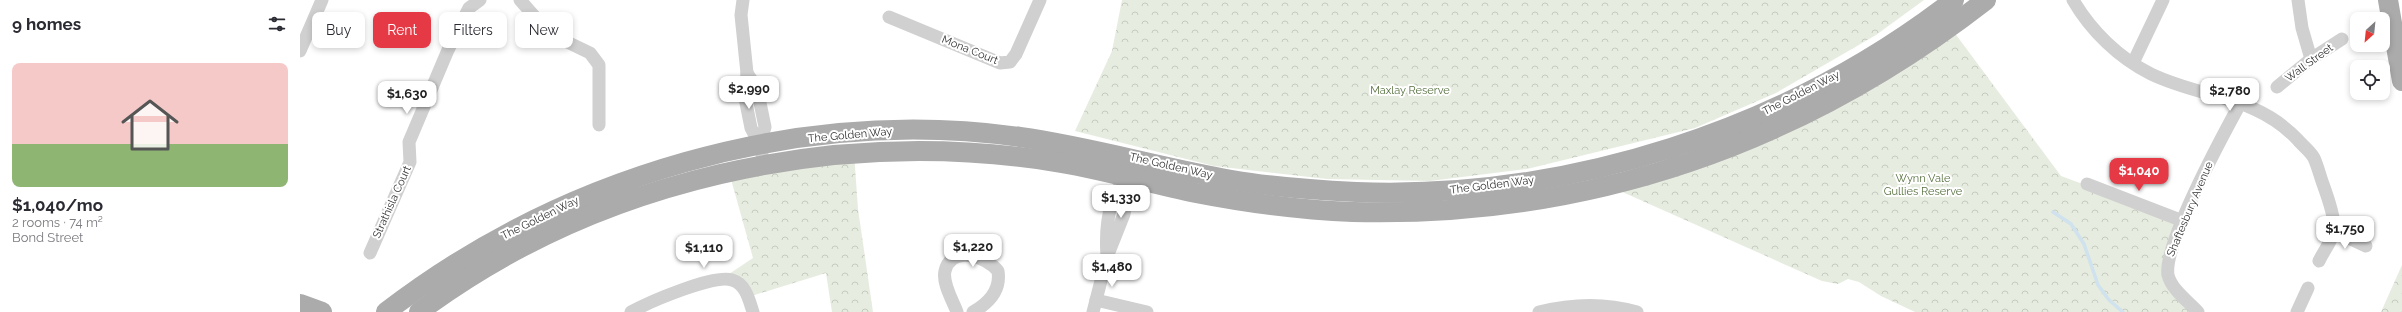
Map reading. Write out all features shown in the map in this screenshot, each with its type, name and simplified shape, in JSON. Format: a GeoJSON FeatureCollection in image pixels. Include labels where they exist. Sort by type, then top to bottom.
{"type":"FeatureCollection","features":[{"type":"Feature","properties":{"kind":"main road","name":"The Golden Way"},"geometry":{"type":"LineString","coordinates":[[386,312],[420,287],[480,249],[581,198],[661,170],[710,156],[941,151],[985,153],[1129,167],[1245,182],[1351,192],[1451,190],[1563,175],[1642,157],[1703,137],[1765,112],[1817,87],[1880,52],[1954,0]]}},
{"type":"Feature","properties":{"kind":"main road","name":"The Golden Way"},"geometry":{"type":"LineString","coordinates":[[1129,167],[1195,193],[1239,200],[1350,212],[1406,212],[1468,208],[1588,191],[1701,159],[1813,111],[1866,83],[1950,28],[1986,0]]}},
{"type":"Feature","properties":{"kind":"main road"},"geometry":{"type":"LineString","coordinates":[[2388,0],[2402,81]]}},
{"type":"Feature","properties":{"kind":"main road","name":"The Golden Way"},"geometry":{"type":"LineString","coordinates":[[419,312],[478,273],[588,217],[762,155]]}},
{"type":"Feature","properties":{"kind":"main road"},"geometry":{"type":"LineString","coordinates":[[300,304],[322,312]]}},
{"type":"Feature","properties":{"kind":"street"},"geometry":{"type":"LineString","coordinates":[[300,51],[322,0]]}},
{"type":"Feature","properties":{"kind":"street","name":"Strathisla Court"},"geometry":{"type":"LineString","coordinates":[[370,253],[410,162],[409,142],[448,50],[469,8],[480,0]]}},
{"type":"Feature","properties":{"kind":"street"},"geometry":{"type":"LineString","coordinates":[[520,0],[542,25],[563,40],[590,53],[599,65],[599,125]]}},
{"type":"Feature","properties":{"kind":"street"},"geometry":{"type":"LineString","coordinates":[[743,0],[741,15],[747,73],[757,88],[764,122],[762,155]]}},
{"type":"Feature","properties":{"kind":"street","name":"Mona Court"},"geometry":{"type":"LineString","coordinates":[[890,17],[1000,63],[1010,62],[1016,54],[1040,0]]}},
{"type":"Feature","properties":{"kind":"street"},"geometry":{"type":"LineString","coordinates":[[2063,0],[2080,12],[2116,51],[2133,64],[2152,74],[2241,102],[2263,112],[2287,128],[2314,157],[2329,201],[2334,231],[2319,261]]}},
{"type":"Feature","properties":{"kind":"street"},"geometry":{"type":"LineString","coordinates":[[2073,0],[2080,12]]}},
{"type":"Feature","properties":{"kind":"street"},"geometry":{"type":"LineString","coordinates":[[2133,64],[2163,0]]}},
{"type":"Feature","properties":{"kind":"street"},"geometry":{"type":"LineString","coordinates":[[2298,0],[2302,28],[2311,59]]}},
{"type":"Feature","properties":{"kind":"street","name":"Wall Street"},"geometry":{"type":"LineString","coordinates":[[2277,86],[2311,59],[2342,39]]}},
{"type":"Feature","properties":{"kind":"street","name":"Shaftesbury Avenue"},"geometry":{"type":"LineString","coordinates":[[2198,312],[2174,286],[2168,276],[2170,250],[2215,151],[2241,102]]}},
{"type":"Feature","properties":{"kind":"street"},"geometry":{"type":"LineString","coordinates":[[1129,167],[1119,185],[1111,210],[1106,233],[1107,257],[1095,306],[1147,312]]}},
{"type":"Feature","properties":{"kind":"street"},"geometry":{"type":"LineString","coordinates":[[2087,184],[2183,221]]}},
{"type":"Feature","properties":{"kind":"street"},"geometry":{"type":"LineString","coordinates":[[2334,231],[2366,246]]}},
{"type":"Feature","properties":{"kind":"street"},"geometry":{"type":"LineString","coordinates":[[957,312],[945,282],[944,272],[952,259],[964,255],[984,259],[998,271],[997,285],[988,303],[973,312]]}},
{"type":"Feature","properties":{"kind":"street"},"geometry":{"type":"LineString","coordinates":[[631,312],[646,304],[705,282],[723,278],[732,280],[743,288],[753,312]]}},
{"type":"Feature","properties":{"kind":"street"},"geometry":{"type":"LineString","coordinates":[[2297,312],[2308,288]]}},
{"type":"Feature","properties":{"kind":"street"},"geometry":{"type":"LineString","coordinates":[[1539,312],[1554,308],[1608,309],[1637,312]]}},
{"type":"Feature","properties":{"kind":"green space","name":"Maxlay Reserve"},"geometry":{"type":"Polygon","coordinates":[[[1122,0],[1924,0],[1876,35],[1776,93],[1695,128],[1527,169],[1430,181],[1327,179],[1214,166],[1075,131],[1112,51],[1122,0]]]}},
{"type":"Feature","properties":{"kind":"green space","name":"Wynn Vale Gullies Reserve"},"geometry":{"type":"Polygon","coordinates":[[[1951,28],[2061,176],[2183,221],[2168,276],[2198,312],[1915,312],[1881,296],[1859,282],[1848,279],[1838,284],[1822,281],[1609,186],[1951,28]]]}},
{"type":"Feature","properties":{"kind":"green space"},"geometry":{"type":"Polygon","coordinates":[[[854,153],[858,209],[873,312],[832,312],[826,273],[748,297],[723,278],[753,258],[729,172],[854,153]]]}},
{"type":"Feature","properties":{"kind":"green space"},"geometry":{"type":"Polygon","coordinates":[[[2402,265],[2402,312],[2381,312],[2402,265]]]}},
{"type":"Feature","properties":{"kind":"waterway"},"geometry":{"type":"LineString","coordinates":[[2053,212],[2071,224],[2084,244],[2098,285],[2109,300],[2123,312]]}}]}
